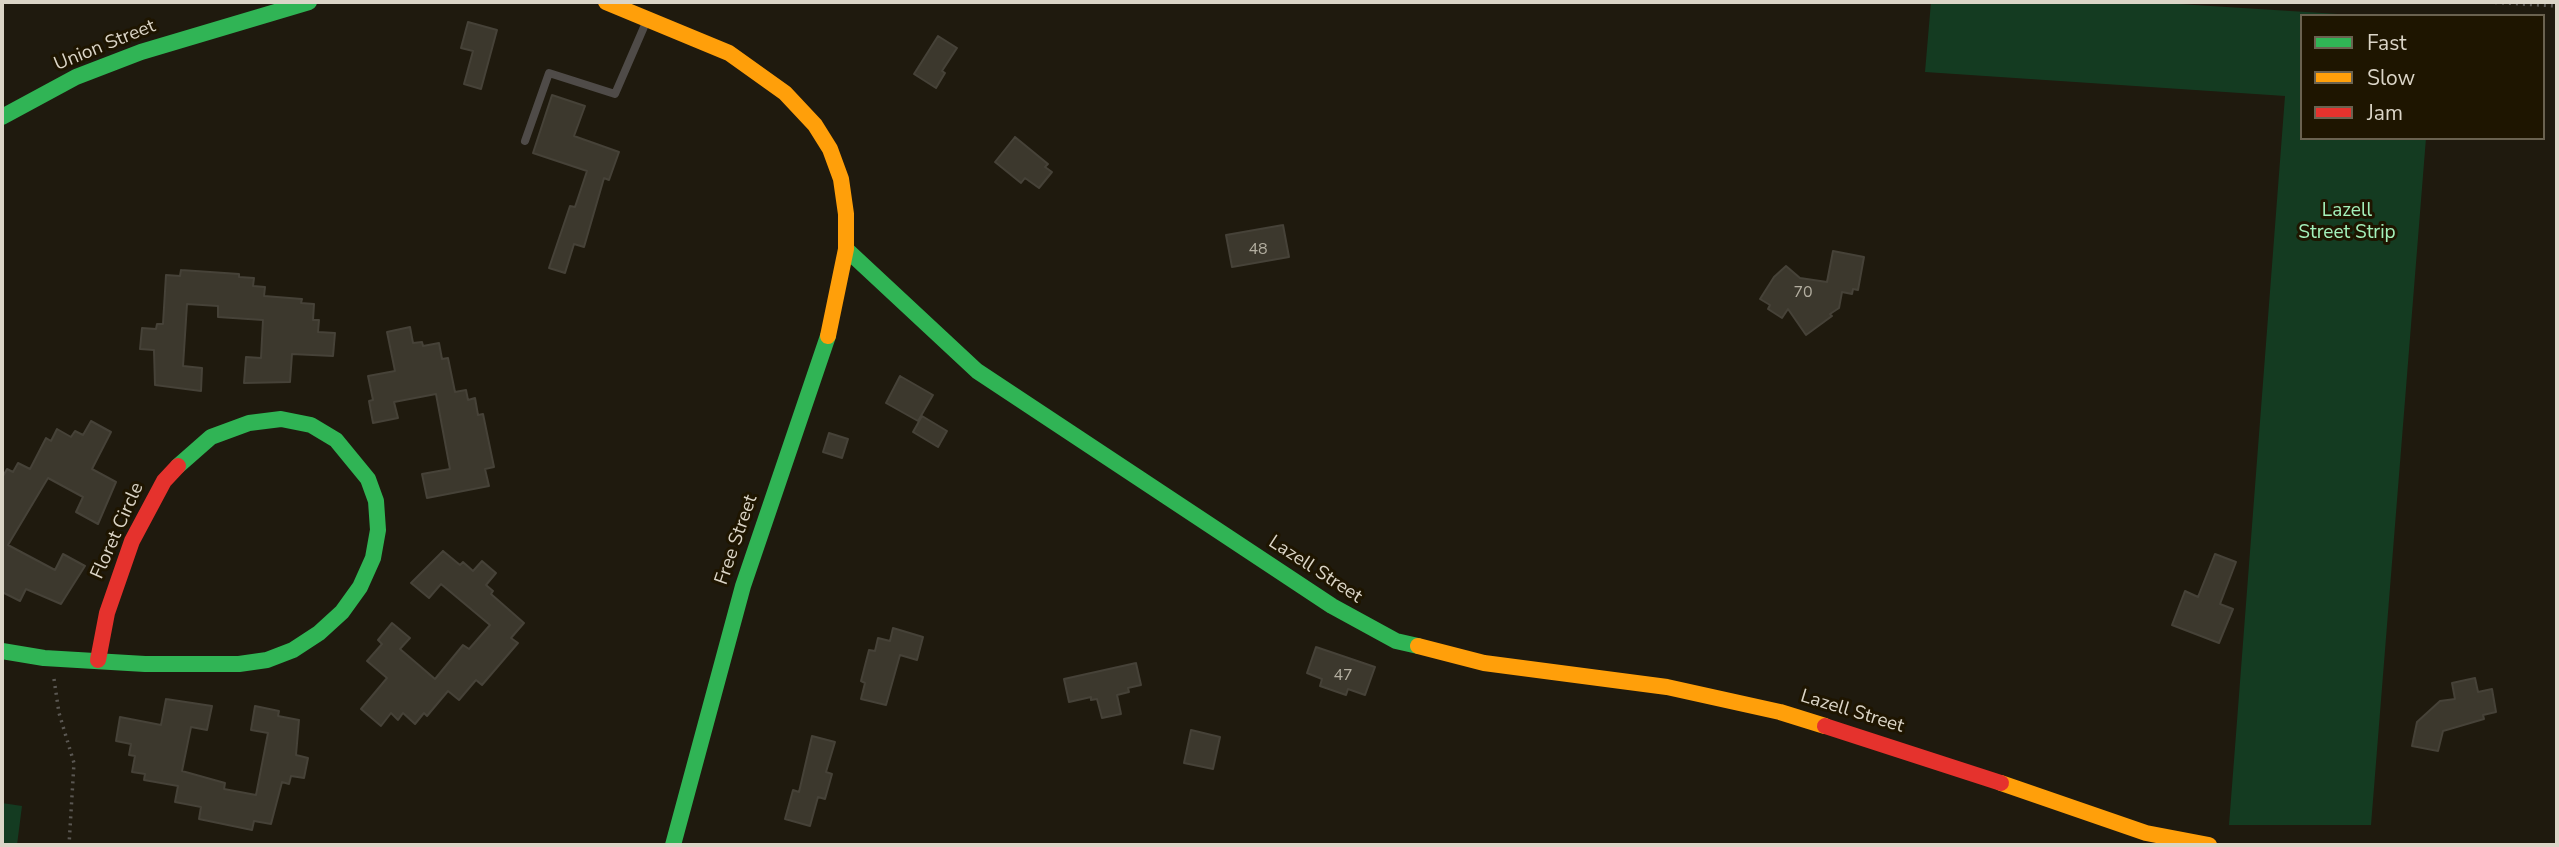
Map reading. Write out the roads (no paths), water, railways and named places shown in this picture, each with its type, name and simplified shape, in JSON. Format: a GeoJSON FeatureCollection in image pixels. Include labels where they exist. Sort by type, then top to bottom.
{"type":"FeatureCollection","features":[{"type":"Feature","properties":{"kind":"street","name":"Union Street"},"geometry":{"type":"LineString","coordinates":[[2,117],[76,78],[141,52],[309,2]]}},
{"type":"Feature","properties":{"kind":"street"},"geometry":{"type":"LineString","coordinates":[[606,2],[729,53],[785,93],[815,125],[830,149],[841,179],[846,249]]}},
{"type":"Feature","properties":{"kind":"street","name":"Free Street"},"geometry":{"type":"LineString","coordinates":[[673,845],[743,586],[833,323],[846,249]]}},
{"type":"Feature","properties":{"kind":"street","name":"Lazell Street"},"geometry":{"type":"LineString","coordinates":[[846,249],[977,371],[1332,606],[1395,642],[1471,660],[1667,687],[1780,712],[1951,766],[2146,833],[2209,845]]}},
{"type":"Feature","properties":{"kind":"street","name":"Floret Circle"},"geometry":{"type":"LineString","coordinates":[[2,651],[58,658],[145,664],[239,664],[267,660],[293,650],[319,633],[342,612],[359,587],[373,558],[378,530],[376,501],[368,479],[354,458],[337,440],[312,425],[281,419],[248,423],[211,437],[187,456],[164,481],[132,541],[107,613],[97,660]]}},
{"type":"Feature","properties":{"kind":"lane"},"geometry":{"type":"LineString","coordinates":[[524,141],[549,73],[615,94],[648,18]]}},
{"type":"Feature","properties":{"kind":"park label","name":"Lazell Street Strip"},"geometry":{"type":"Point","coordinates":[2347,222]}}]}
